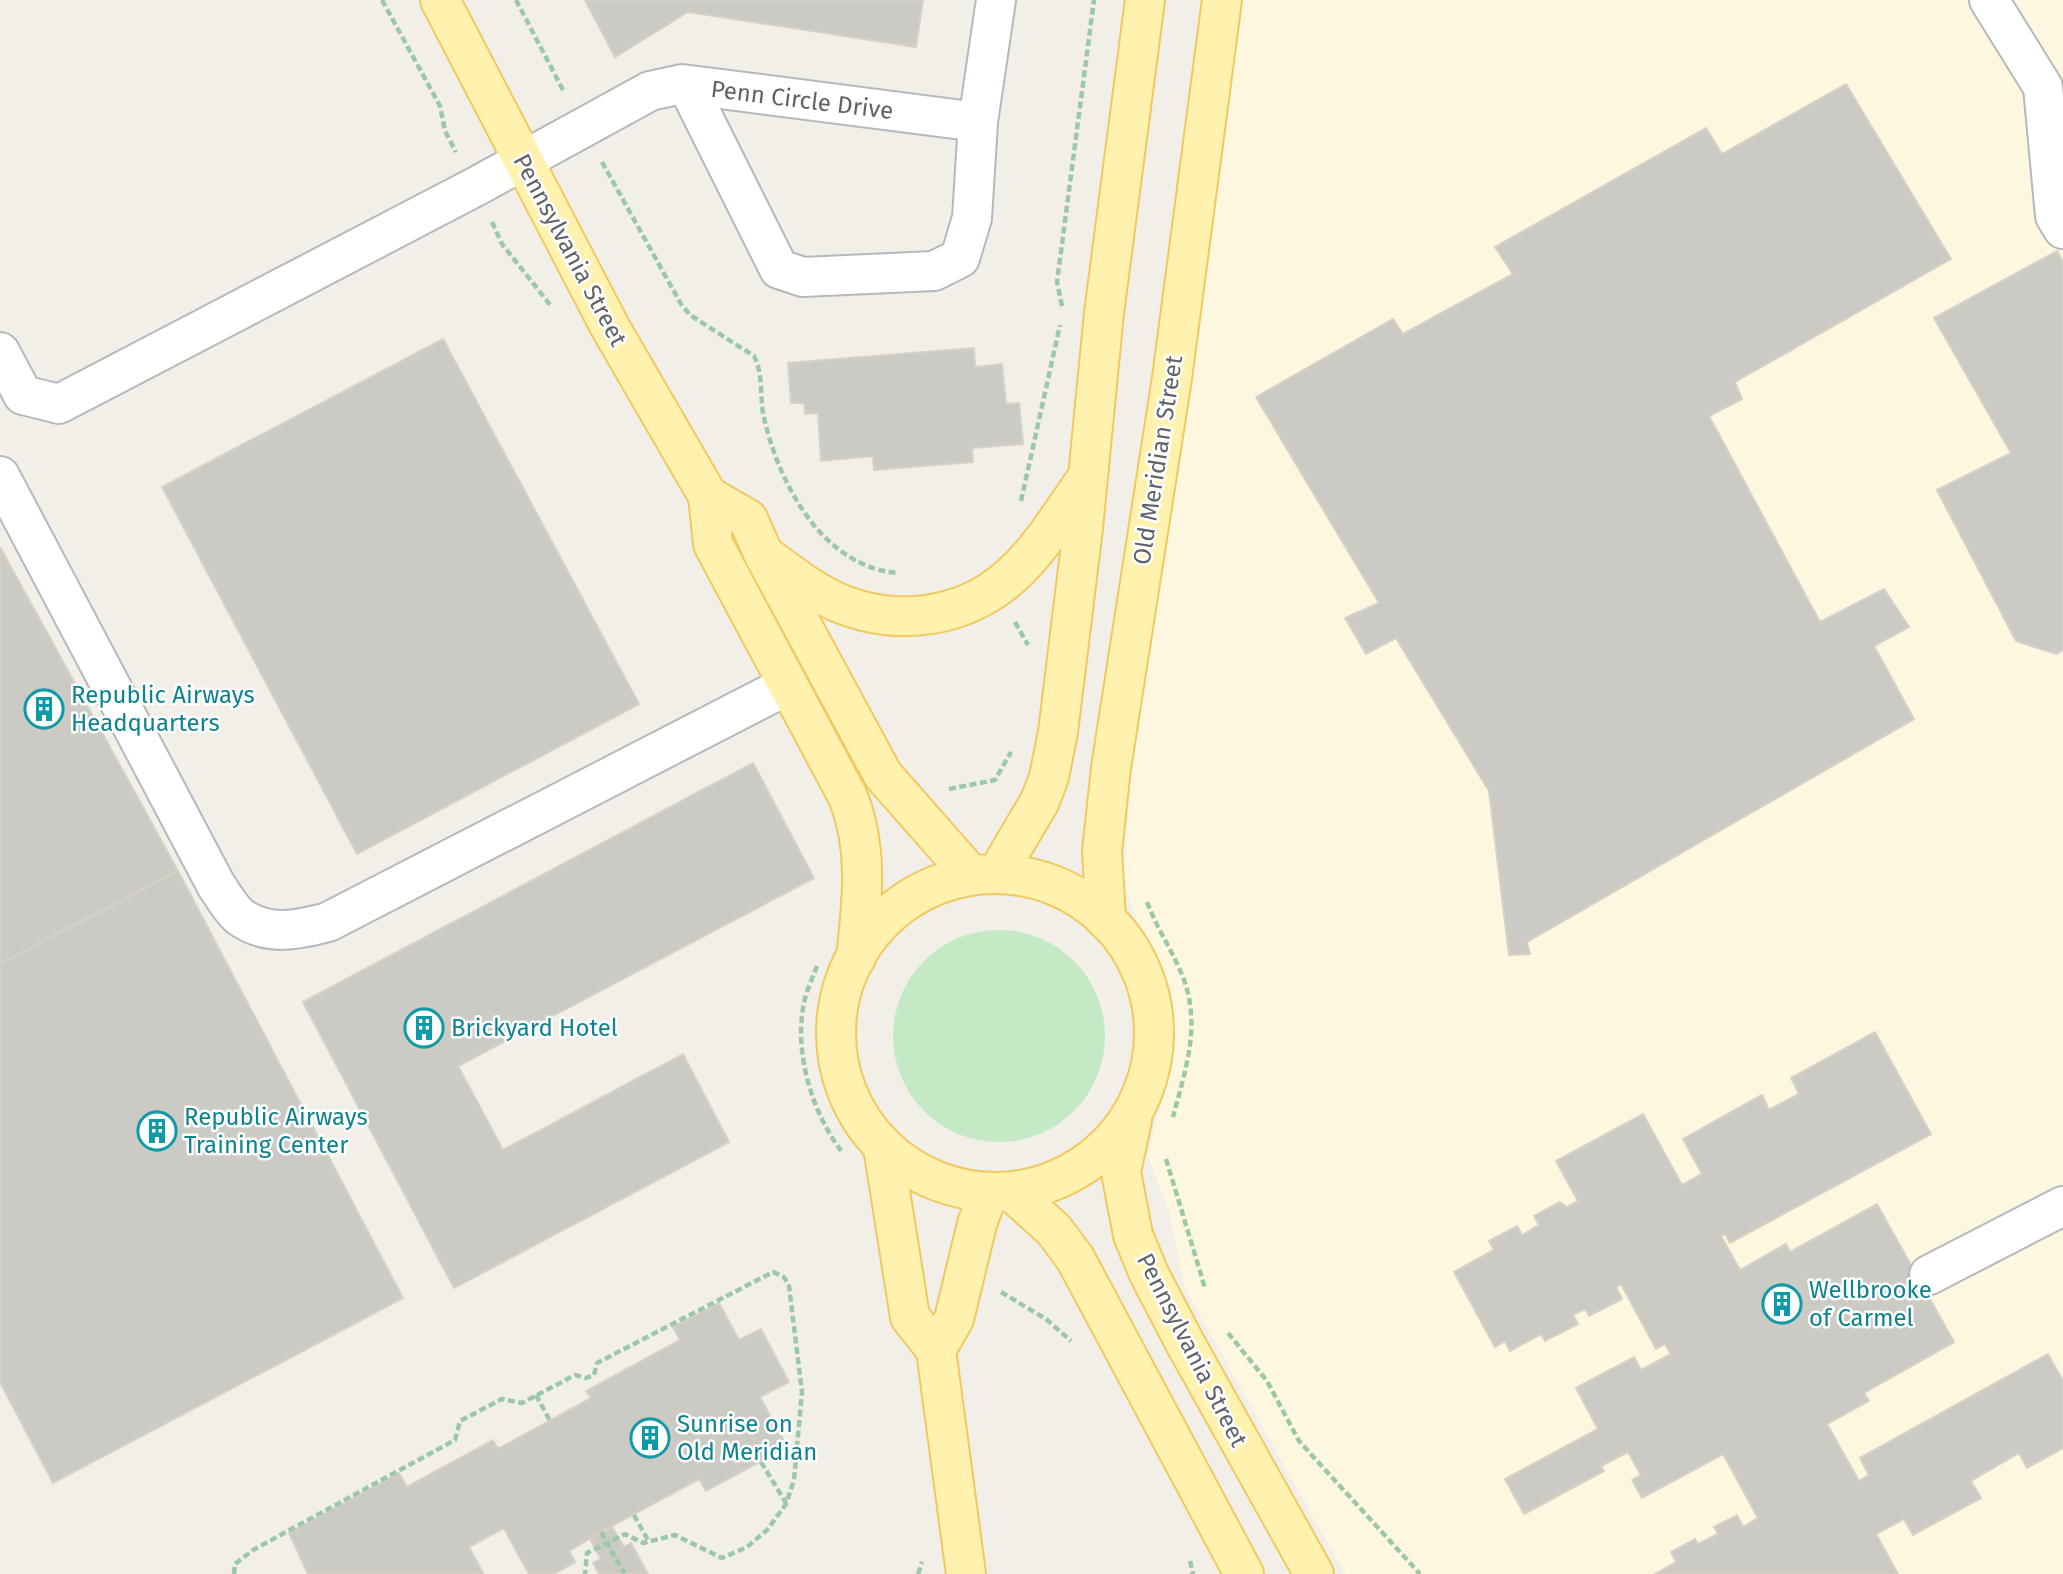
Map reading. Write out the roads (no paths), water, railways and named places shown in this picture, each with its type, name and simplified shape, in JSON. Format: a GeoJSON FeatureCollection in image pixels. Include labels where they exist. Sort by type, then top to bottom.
{"type":"FeatureCollection","features":[{"type":"Feature","properties":{"kind":"main road","name":"Pennsylvania Street"},"geometry":{"type":"LineString","coordinates":[[440,0],[610,327],[708,496],[713,544],[857,818],[864,869],[856,958]]}},
{"type":"Feature","properties":{"kind":"main road"},"geometry":{"type":"LineString","coordinates":[[984,873],[1028,824],[1049,777],[1067,664],[1104,313],[1145,0]]}},
{"type":"Feature","properties":{"kind":"main road","name":"Old Meridian Street"},"geometry":{"type":"LineString","coordinates":[[1106,920],[1103,832],[1111,768],[1172,377],[1223,0]]}},
{"type":"Feature","properties":{"kind":"main road"},"geometry":{"type":"LineString","coordinates":[[764,555],[815,591],[867,612],[892,617],[947,611],[972,603],[1010,577],[1040,545],[1087,478]]}},
{"type":"Feature","properties":{"kind":"main road","name":"Pennsylvania Street"},"geometry":{"type":"LineString","coordinates":[[708,496],[748,519],[764,555],[883,775],[984,873]]}},
{"type":"Feature","properties":{"kind":"main road"},"geometry":{"type":"LineString","coordinates":[[984,873],[1049,882],[1070,892],[1106,920],[1128,948],[1142,974],[1151,1004],[1154,1036],[1150,1067],[1133,1112],[1111,1141],[1084,1165],[1062,1178],[1000,1192],[941,1183],[911,1168],[883,1147],[853,1106],[838,1057],[839,1006],[856,958],[877,928],[904,904],[934,887],[984,873]]}},
{"type":"Feature","properties":{"kind":"main road","name":"Pennsylvania Street"},"geometry":{"type":"LineString","coordinates":[[1133,1112],[1121,1172],[1133,1235],[1185,1343],[1314,1574]]}},
{"type":"Feature","properties":{"kind":"main road"},"geometry":{"type":"LineString","coordinates":[[883,1147],[911,1317],[936,1350],[966,1574]]}},
{"type":"Feature","properties":{"kind":"main road"},"geometry":{"type":"LineString","coordinates":[[936,1350],[954,1319],[977,1224],[1000,1192]]}},
{"type":"Feature","properties":{"kind":"main road"},"geometry":{"type":"LineString","coordinates":[[1000,1192],[1054,1230],[1075,1258],[1244,1574]]}},
{"type":"Feature","properties":{"kind":"street"},"geometry":{"type":"LineString","coordinates":[[687,85],[779,269],[803,277],[934,271],[960,258],[972,218],[978,122],[996,0]]}},
{"type":"Feature","properties":{"kind":"street"},"geometry":{"type":"LineString","coordinates":[[1989,0],[2043,87],[2055,216],[2063,229]]}},
{"type":"Feature","properties":{"kind":"street","name":"Penn Circle Drive"},"geometry":{"type":"LineString","coordinates":[[11,401],[59,404],[522,162],[650,91],[687,85],[978,122]]}},
{"type":"Feature","properties":{"kind":"street"},"geometry":{"type":"LineString","coordinates":[[0,352],[11,401]]}},
{"type":"Feature","properties":{"kind":"street"},"geometry":{"type":"LineString","coordinates":[[0,476],[215,886],[239,915],[266,929],[297,931],[328,922],[788,685]]}},
{"type":"Feature","properties":{"kind":"street"},"geometry":{"type":"LineString","coordinates":[[1929,1275],[2063,1206]]}},
{"type":"Feature","properties":{"kind":"place","name":"Republic Airways Headquarters"},"geometry":{"type":"Point","coordinates":[44,709]}},
{"type":"Feature","properties":{"kind":"place","name":"Brickyard Hotel"},"geometry":{"type":"Point","coordinates":[424,1028]}},
{"type":"Feature","properties":{"kind":"place","name":"Republic Airways Training Center"},"geometry":{"type":"Point","coordinates":[157,1131]}},
{"type":"Feature","properties":{"kind":"place","name":"Wellbrooke of Carmel"},"geometry":{"type":"Point","coordinates":[1782,1304]}},
{"type":"Feature","properties":{"kind":"place","name":"Sunrise on Old Meridian"},"geometry":{"type":"Point","coordinates":[650,1438]}}]}
